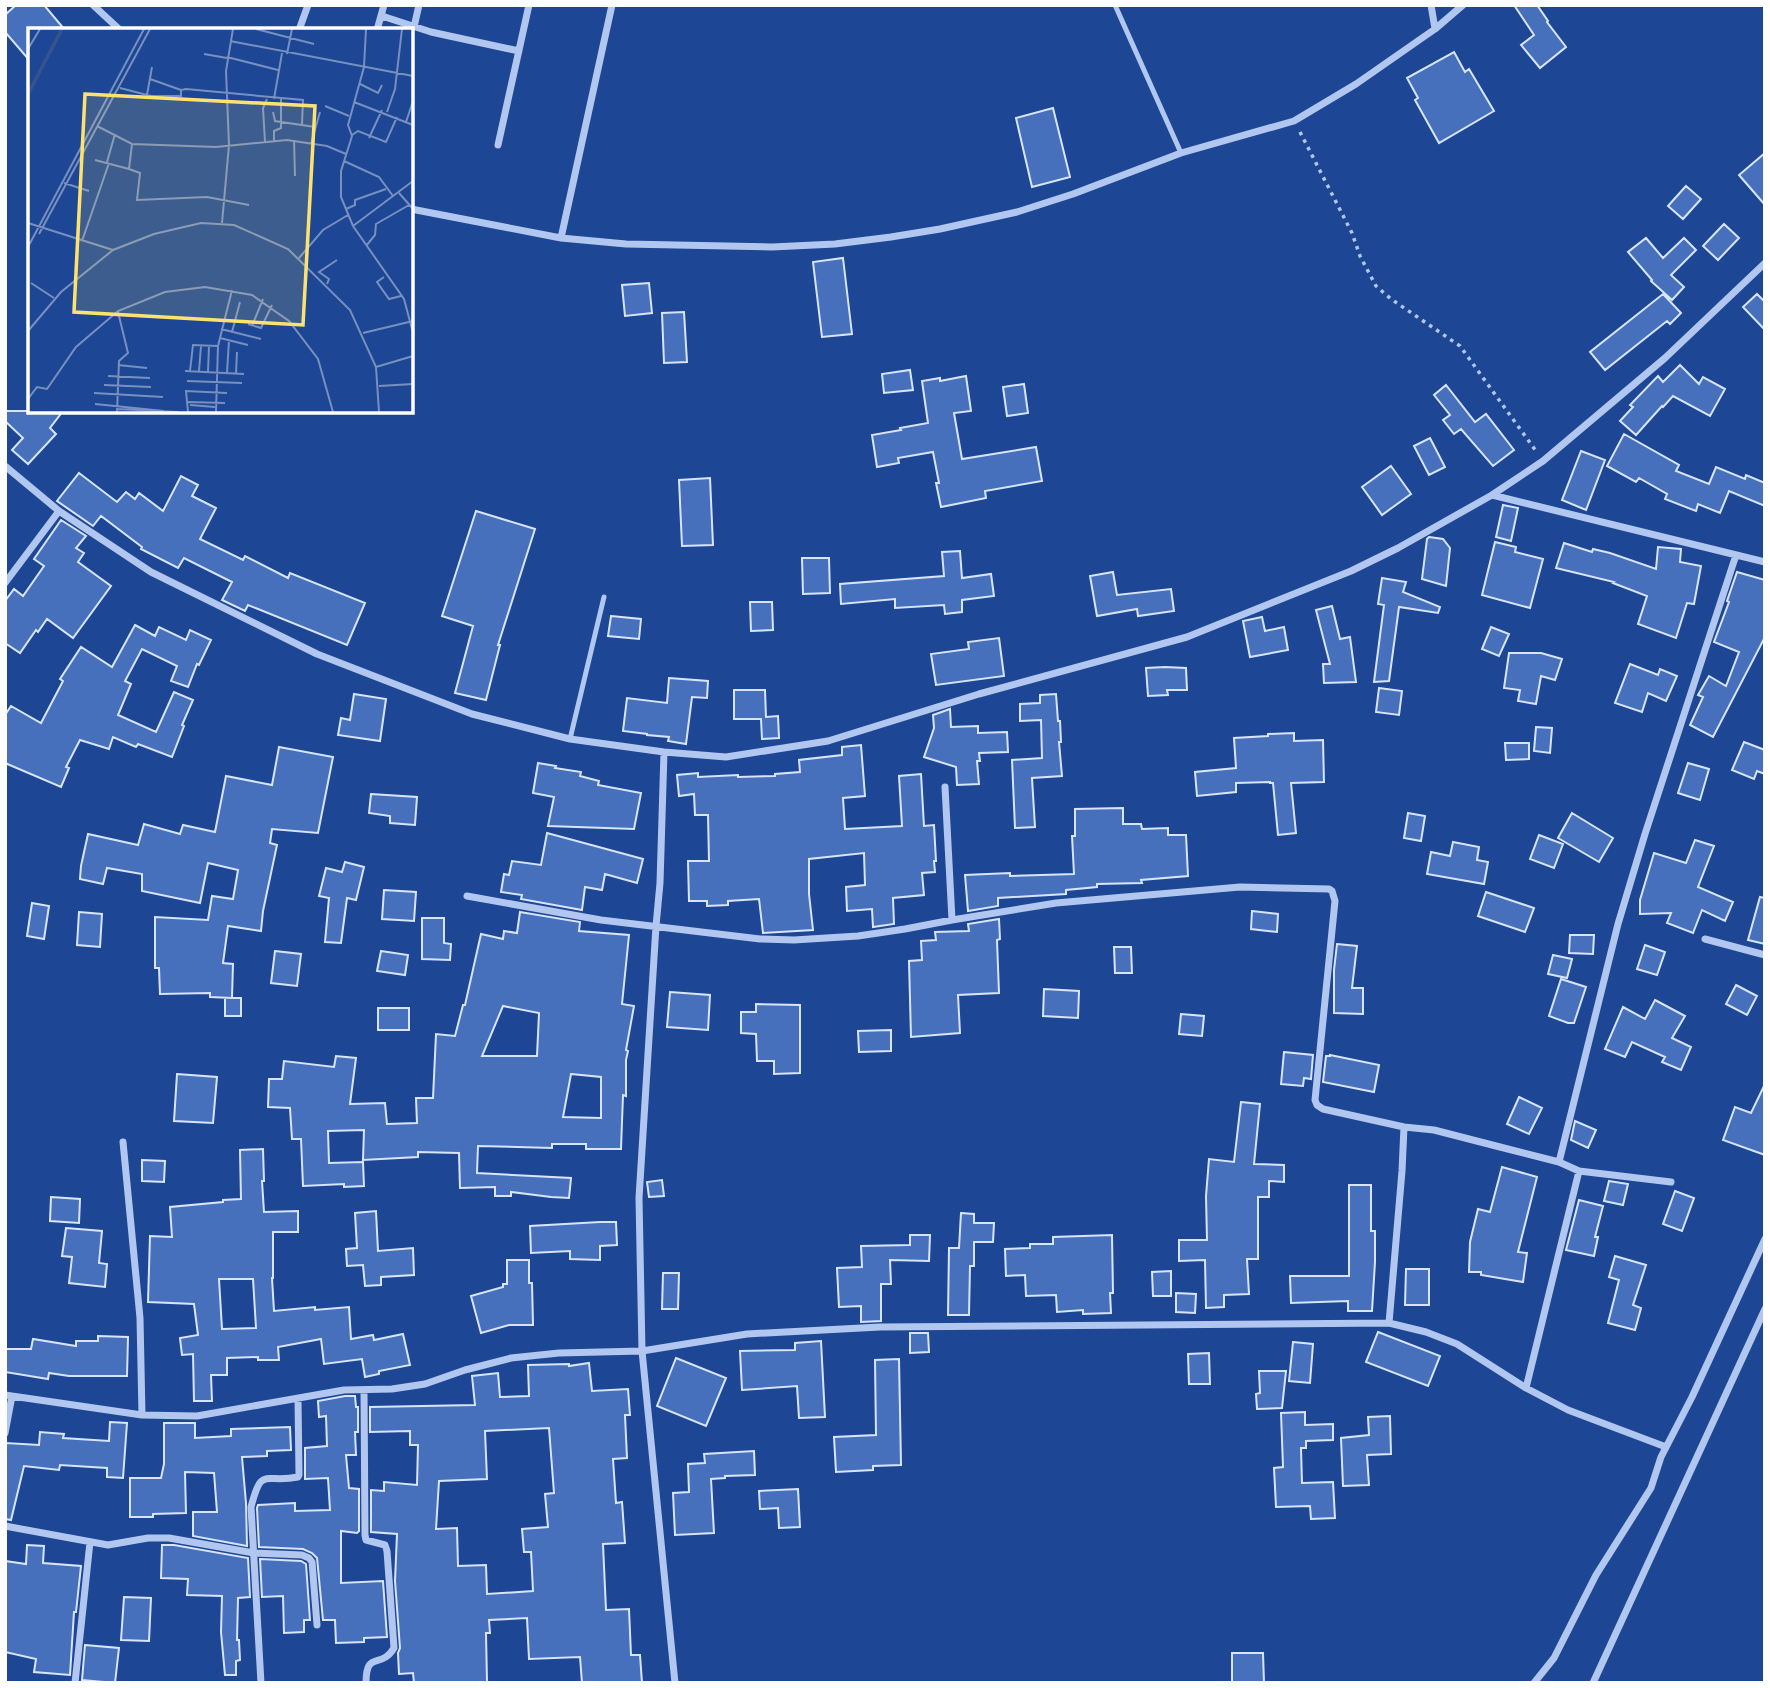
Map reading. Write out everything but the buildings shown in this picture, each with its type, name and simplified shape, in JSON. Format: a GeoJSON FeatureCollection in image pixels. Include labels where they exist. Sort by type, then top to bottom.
{"type":"FeatureCollection","features":[{"type":"Feature","properties":{"kind":"street"},"geometry":{"type":"LineString","coordinates":[[93,5],[118,28]]}},
{"type":"Feature","properties":{"kind":"street"},"geometry":{"type":"LineString","coordinates":[[300,28],[308,5]]}},
{"type":"Feature","properties":{"kind":"street"},"geometry":{"type":"LineString","coordinates":[[378,28],[384,5]]}},
{"type":"Feature","properties":{"kind":"street"},"geometry":{"type":"LineString","coordinates":[[414,27],[419,5]]}},
{"type":"Feature","properties":{"kind":"street"},"geometry":{"type":"LineString","coordinates":[[498,145],[529,5]]}},
{"type":"Feature","properties":{"kind":"street"},"geometry":{"type":"LineString","coordinates":[[561,239],[612,5]]}},
{"type":"Feature","properties":{"kind":"street"},"geometry":{"type":"LineString","coordinates":[[1431,5],[1435,29]]}},
{"type":"Feature","properties":{"kind":"street"},"geometry":{"type":"LineString","coordinates":[[413,209],[561,239],[626,244],[772,247],[835,244],[940,229],[1017,212],[1181,153],[1294,121],[1356,84],[1435,29],[1463,5]]}},
{"type":"Feature","properties":{"kind":"street"},"geometry":{"type":"LineString","coordinates":[[382,16],[414,27],[519,51]]}},
{"type":"Feature","properties":{"kind":"street"},"geometry":{"type":"LineString","coordinates":[[5,466],[59,511],[151,572],[317,654],[472,714],[570,739],[664,752],[726,757],[828,741],[979,694],[1187,637],[1351,571],[1492,495],[1543,461],[1665,358],[1765,263]]}},
{"type":"Feature","properties":{"kind":"street"},"geometry":{"type":"LineString","coordinates":[[1492,495],[1765,562]]}},
{"type":"Feature","properties":{"kind":"street"},"geometry":{"type":"LineString","coordinates":[[5,583],[59,511]]}},
{"type":"Feature","properties":{"kind":"street"},"geometry":{"type":"LineString","coordinates":[[1559,1162],[1618,924],[1736,555]]}},
{"type":"Feature","properties":{"kind":"street"},"geometry":{"type":"LineString","coordinates":[[664,752],[660,883],[639,1198],[642,1351],[675,1683]]}},
{"type":"Feature","properties":{"kind":"street"},"geometry":{"type":"LineString","coordinates":[[945,786],[952,920]]}},
{"type":"Feature","properties":{"kind":"street"},"geometry":{"type":"LineString","coordinates":[[467,896],[601,920],[760,939],[794,940],[858,936],[1056,903],[1240,887],[1329,889],[1335,901],[1316,1103],[1323,1109],[1404,1127],[1434,1130],[1559,1162],[1579,1171],[1671,1182]]}},
{"type":"Feature","properties":{"kind":"street"},"geometry":{"type":"LineString","coordinates":[[1705,939],[1765,955]]}},
{"type":"Feature","properties":{"kind":"street"},"geometry":{"type":"LineString","coordinates":[[1389,1323],[1404,1127]]}},
{"type":"Feature","properties":{"kind":"street"},"geometry":{"type":"LineString","coordinates":[[123,1142],[140,1318],[142,1415]]}},
{"type":"Feature","properties":{"kind":"street"},"geometry":{"type":"LineString","coordinates":[[1526,1388],[1579,1171]]}},
{"type":"Feature","properties":{"kind":"street"},"geometry":{"type":"LineString","coordinates":[[1534,1683],[1554,1658],[1596,1575],[1651,1488],[1661,1457],[1692,1397],[1765,1239]]}},
{"type":"Feature","properties":{"kind":"street"},"geometry":{"type":"LineString","coordinates":[[1593,1683],[1765,1309]]}},
{"type":"Feature","properties":{"kind":"street"},"geometry":{"type":"LineString","coordinates":[[5,1433],[8,1395],[142,1415],[197,1416],[344,1390],[392,1389],[425,1384],[511,1358],[559,1353],[642,1351],[747,1334],[880,1326],[1389,1323],[1426,1332],[1457,1344],[1526,1388],[1568,1410],[1666,1447]]}},
{"type":"Feature","properties":{"kind":"street"},"geometry":{"type":"LineString","coordinates":[[364,1390],[365,1535],[366,1539],[385,1545],[387,1551],[394,1648],[384,1659],[371,1662],[367,1666],[366,1683]]}},
{"type":"Feature","properties":{"kind":"street"},"geometry":{"type":"LineString","coordinates":[[261,1683],[251,1507],[257,1485],[262,1480],[289,1479],[299,1475],[298,1399]]}},
{"type":"Feature","properties":{"kind":"street"},"geometry":{"type":"LineString","coordinates":[[5,1526],[113,1545],[148,1538],[169,1538],[254,1553],[302,1555],[310,1559],[317,1625]]}},
{"type":"Feature","properties":{"kind":"street"},"geometry":{"type":"LineString","coordinates":[[75,1683],[90,1542]]}},
{"type":"Feature","properties":{"kind":"lane"},"geometry":{"type":"LineString","coordinates":[[1115,5],[1181,153]]}},
{"type":"Feature","properties":{"kind":"lane"},"geometry":{"type":"LineString","coordinates":[[570,739],[604,597]]}},
{"type":"Feature","properties":{"kind":"path"},"geometry":{"type":"LineString","coordinates":[[1294,121],[1376,286],[1460,346],[1543,461]]}}]}
